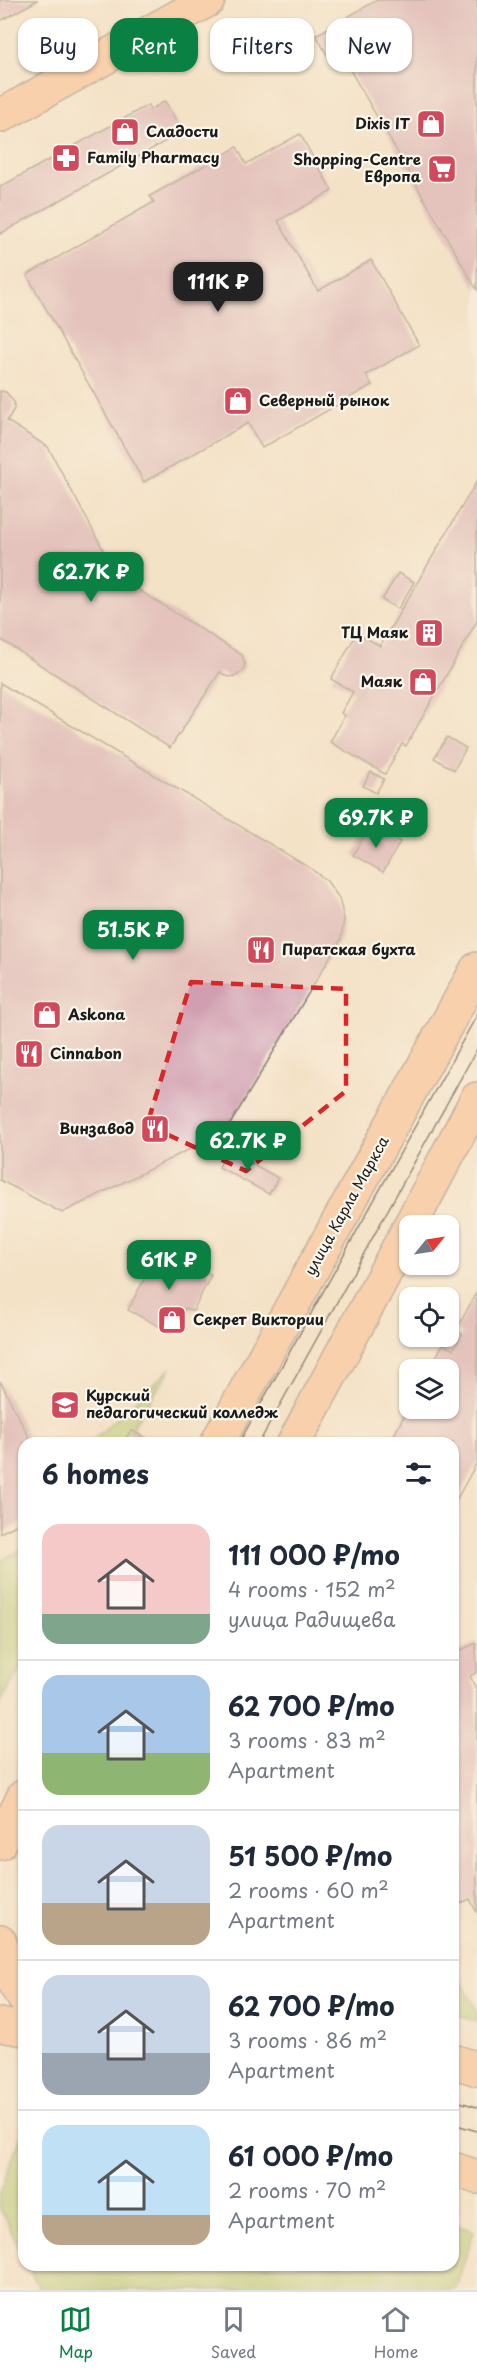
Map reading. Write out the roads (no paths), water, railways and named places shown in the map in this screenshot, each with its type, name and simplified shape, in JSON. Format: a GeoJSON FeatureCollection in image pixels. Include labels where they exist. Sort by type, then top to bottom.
{"type":"FeatureCollection","features":[{"type":"Feature","properties":{"kind":"main road"},"geometry":{"type":"LineString","coordinates":[[0,116],[208,0]]}},
{"type":"Feature","properties":{"kind":"main road","name":"улица Карла Маркса"},"geometry":{"type":"LineString","coordinates":[[220,1437],[477,969]]}},
{"type":"Feature","properties":{"kind":"main road"},"geometry":{"type":"LineString","coordinates":[[416,1215],[477,1099]]}},
{"type":"Feature","properties":{"kind":"main road"},"geometry":{"type":"LineString","coordinates":[[297,1437],[399,1247]]}},
{"type":"Feature","properties":{"kind":"main road"},"geometry":{"type":"LineString","coordinates":[[2,1841],[18,1808]]}},
{"type":"Feature","properties":{"kind":"main road"},"geometry":{"type":"LineString","coordinates":[[0,1942],[16,1978]]}},
{"type":"Feature","properties":{"kind":"main road"},"geometry":{"type":"LineString","coordinates":[[0,2025],[18,2028]]}},
{"type":"Feature","properties":{"kind":"main road"},"geometry":{"type":"LineString","coordinates":[[459,2063],[477,2068]]}},
{"type":"Feature","properties":{"kind":"main road"},"geometry":{"type":"LineString","coordinates":[[459,2171],[477,2177]]}},
{"type":"Feature","properties":{"kind":"tram line"},"geometry":{"type":"LineString","coordinates":[[242,1437],[477,1015]]}},
{"type":"Feature","properties":{"kind":"tram line"},"geometry":{"type":"LineString","coordinates":[[262,1437],[477,1049]]}},
{"type":"Feature","properties":{"kind":"tram line"},"geometry":{"type":"LineString","coordinates":[[459,2102],[477,2107]]}},
{"type":"Feature","properties":{"kind":"tram line"},"geometry":{"type":"LineString","coordinates":[[459,2126],[477,2131]]}},
{"type":"Feature","properties":{"kind":"place","name":"Dixis IT"},"geometry":{"type":"Point","coordinates":[431,124]}},
{"type":"Feature","properties":{"kind":"place","name":"Сладости"},"geometry":{"type":"Point","coordinates":[125,132]}},
{"type":"Feature","properties":{"kind":"place","name":"Family Pharmacy"},"geometry":{"type":"Point","coordinates":[66,158]}},
{"type":"Feature","properties":{"kind":"place","name":"Shopping-Centre Европа"},"geometry":{"type":"Point","coordinates":[442,169]}},
{"type":"Feature","properties":{"kind":"place","name":"Северный рынок"},"geometry":{"type":"Point","coordinates":[238,401]}},
{"type":"Feature","properties":{"kind":"place","name":"ТЦ Маяк"},"geometry":{"type":"Point","coordinates":[429,633]}},
{"type":"Feature","properties":{"kind":"place","name":"Маяк"},"geometry":{"type":"Point","coordinates":[423,682]}},
{"type":"Feature","properties":{"kind":"place","name":"Пиратская бухта"},"geometry":{"type":"Point","coordinates":[261,950]}},
{"type":"Feature","properties":{"kind":"place","name":"Askona"},"geometry":{"type":"Point","coordinates":[47,1015]}},
{"type":"Feature","properties":{"kind":"place","name":"Cinnabon"},"geometry":{"type":"Point","coordinates":[29,1054]}},
{"type":"Feature","properties":{"kind":"place","name":"Винзавод"},"geometry":{"type":"Point","coordinates":[155,1129]}},
{"type":"Feature","properties":{"kind":"place","name":"Секрет Виктории"},"geometry":{"type":"Point","coordinates":[172,1320]}},
{"type":"Feature","properties":{"kind":"place","name":"Курский педагогический колледж"},"geometry":{"type":"Point","coordinates":[65,1405]}}]}
